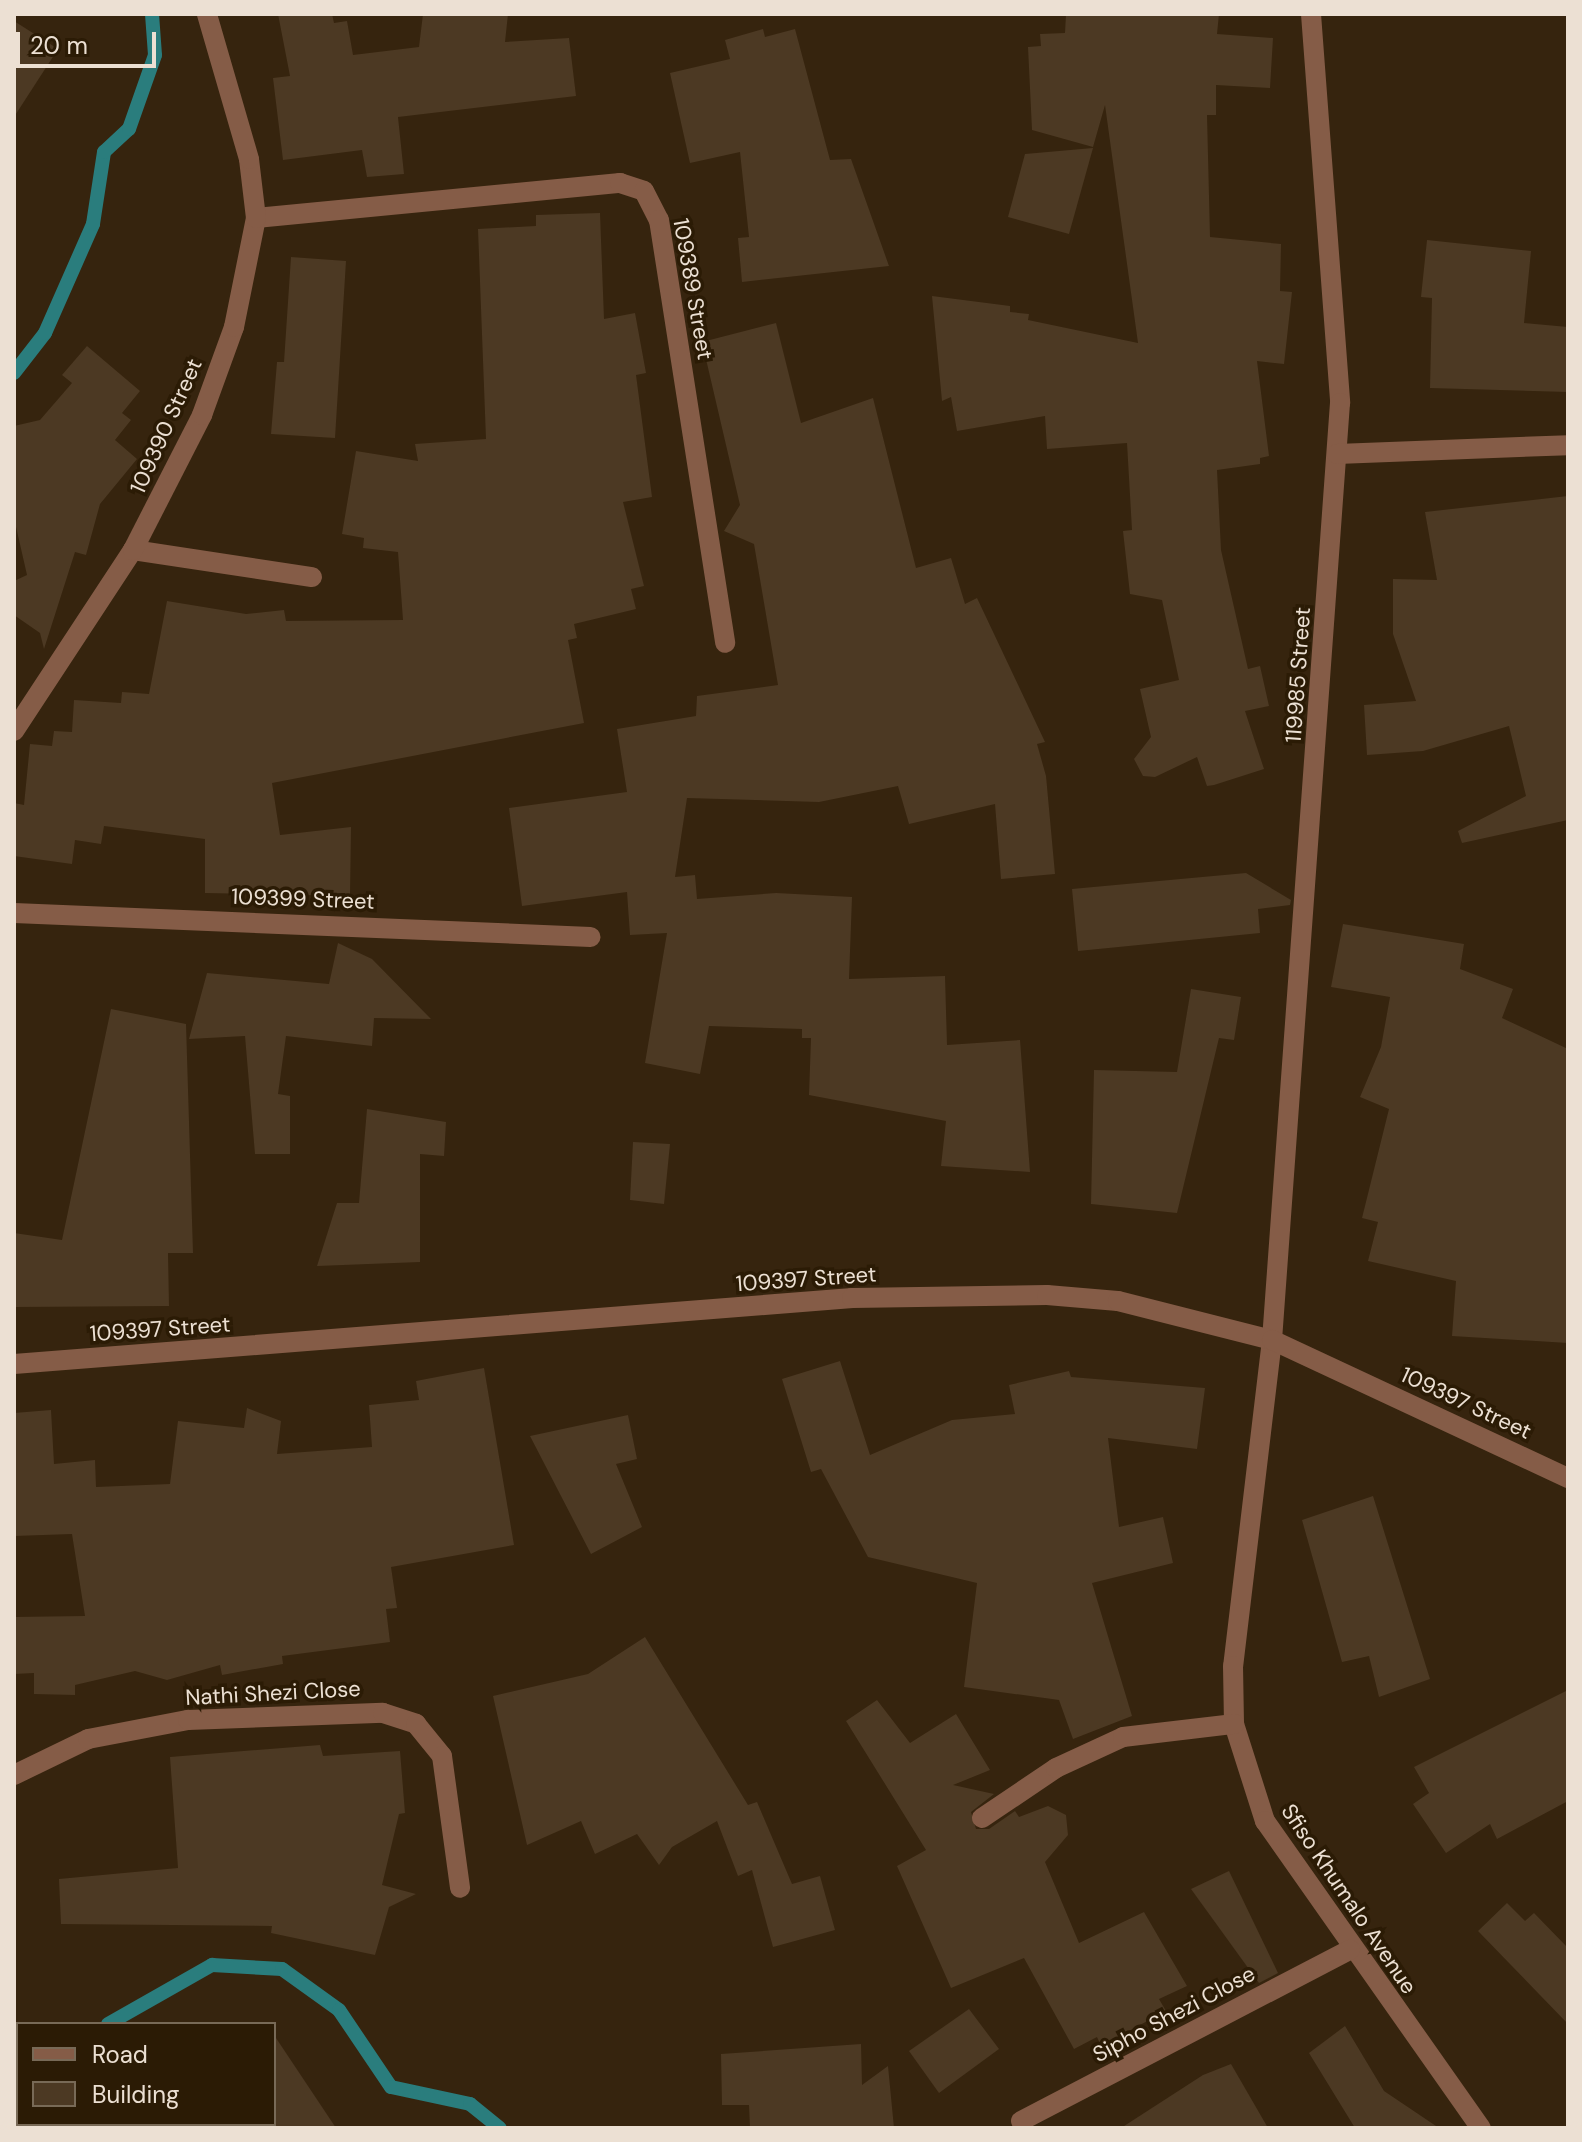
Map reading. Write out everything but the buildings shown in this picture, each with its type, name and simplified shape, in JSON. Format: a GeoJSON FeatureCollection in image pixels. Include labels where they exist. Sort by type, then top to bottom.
{"type":"FeatureCollection","features":[{"type":"Feature","properties":{"kind":"street","name":"109390 Street"},"geometry":{"type":"LineString","coordinates":[[14,731],[133,550],[207,400],[234,327],[256,218],[249,159],[207,14]]}},
{"type":"Feature","properties":{"kind":"street","name":"119985 Street"},"geometry":{"type":"LineString","coordinates":[[1272,1340],[1337,454],[1339,345],[1311,14]]}},
{"type":"Feature","properties":{"kind":"street","name":"109389 Street"},"geometry":{"type":"LineString","coordinates":[[256,218],[620,183],[644,191],[659,220],[725,643]]}},
{"type":"Feature","properties":{"kind":"street"},"geometry":{"type":"LineString","coordinates":[[1337,454],[1568,445]]}},
{"type":"Feature","properties":{"kind":"street"},"geometry":{"type":"LineString","coordinates":[[133,550],[312,577]]}},
{"type":"Feature","properties":{"kind":"street","name":"109399 Street"},"geometry":{"type":"LineString","coordinates":[[14,913],[591,937]]}},
{"type":"Feature","properties":{"kind":"street","name":"109397 Street"},"geometry":{"type":"LineString","coordinates":[[14,1364],[867,1298],[1047,1295],[1118,1301],[1272,1340],[1568,1478]]}},
{"type":"Feature","properties":{"kind":"street","name":"Sfiso Khumalo Avenue"},"geometry":{"type":"LineString","coordinates":[[1272,1340],[1233,1666],[1234,1724],[1265,1821],[1350,1950],[1481,2128]]}},
{"type":"Feature","properties":{"kind":"street","name":"Nathi Shezi Close"},"geometry":{"type":"LineString","coordinates":[[14,1775],[88,1739],[188,1720],[383,1713],[416,1724],[442,1756],[460,1888]]}},
{"type":"Feature","properties":{"kind":"street"},"geometry":{"type":"LineString","coordinates":[[982,1818],[1056,1768],[1123,1737],[1234,1724]]}},
{"type":"Feature","properties":{"kind":"street","name":"Sipho Shezi Close"},"geometry":{"type":"LineString","coordinates":[[1021,2121],[1350,1950]]}},
{"type":"Feature","properties":{"kind":"waterway"},"geometry":{"type":"LineString","coordinates":[[14,373],[45,333],[93,224],[104,152],[129,129],[155,55],[152,14]]}},
{"type":"Feature","properties":{"kind":"waterway"},"geometry":{"type":"LineString","coordinates":[[112,2022],[212,1965],[282,1969],[339,2010],[391,2087],[470,2104],[500,2128]]}}]}
